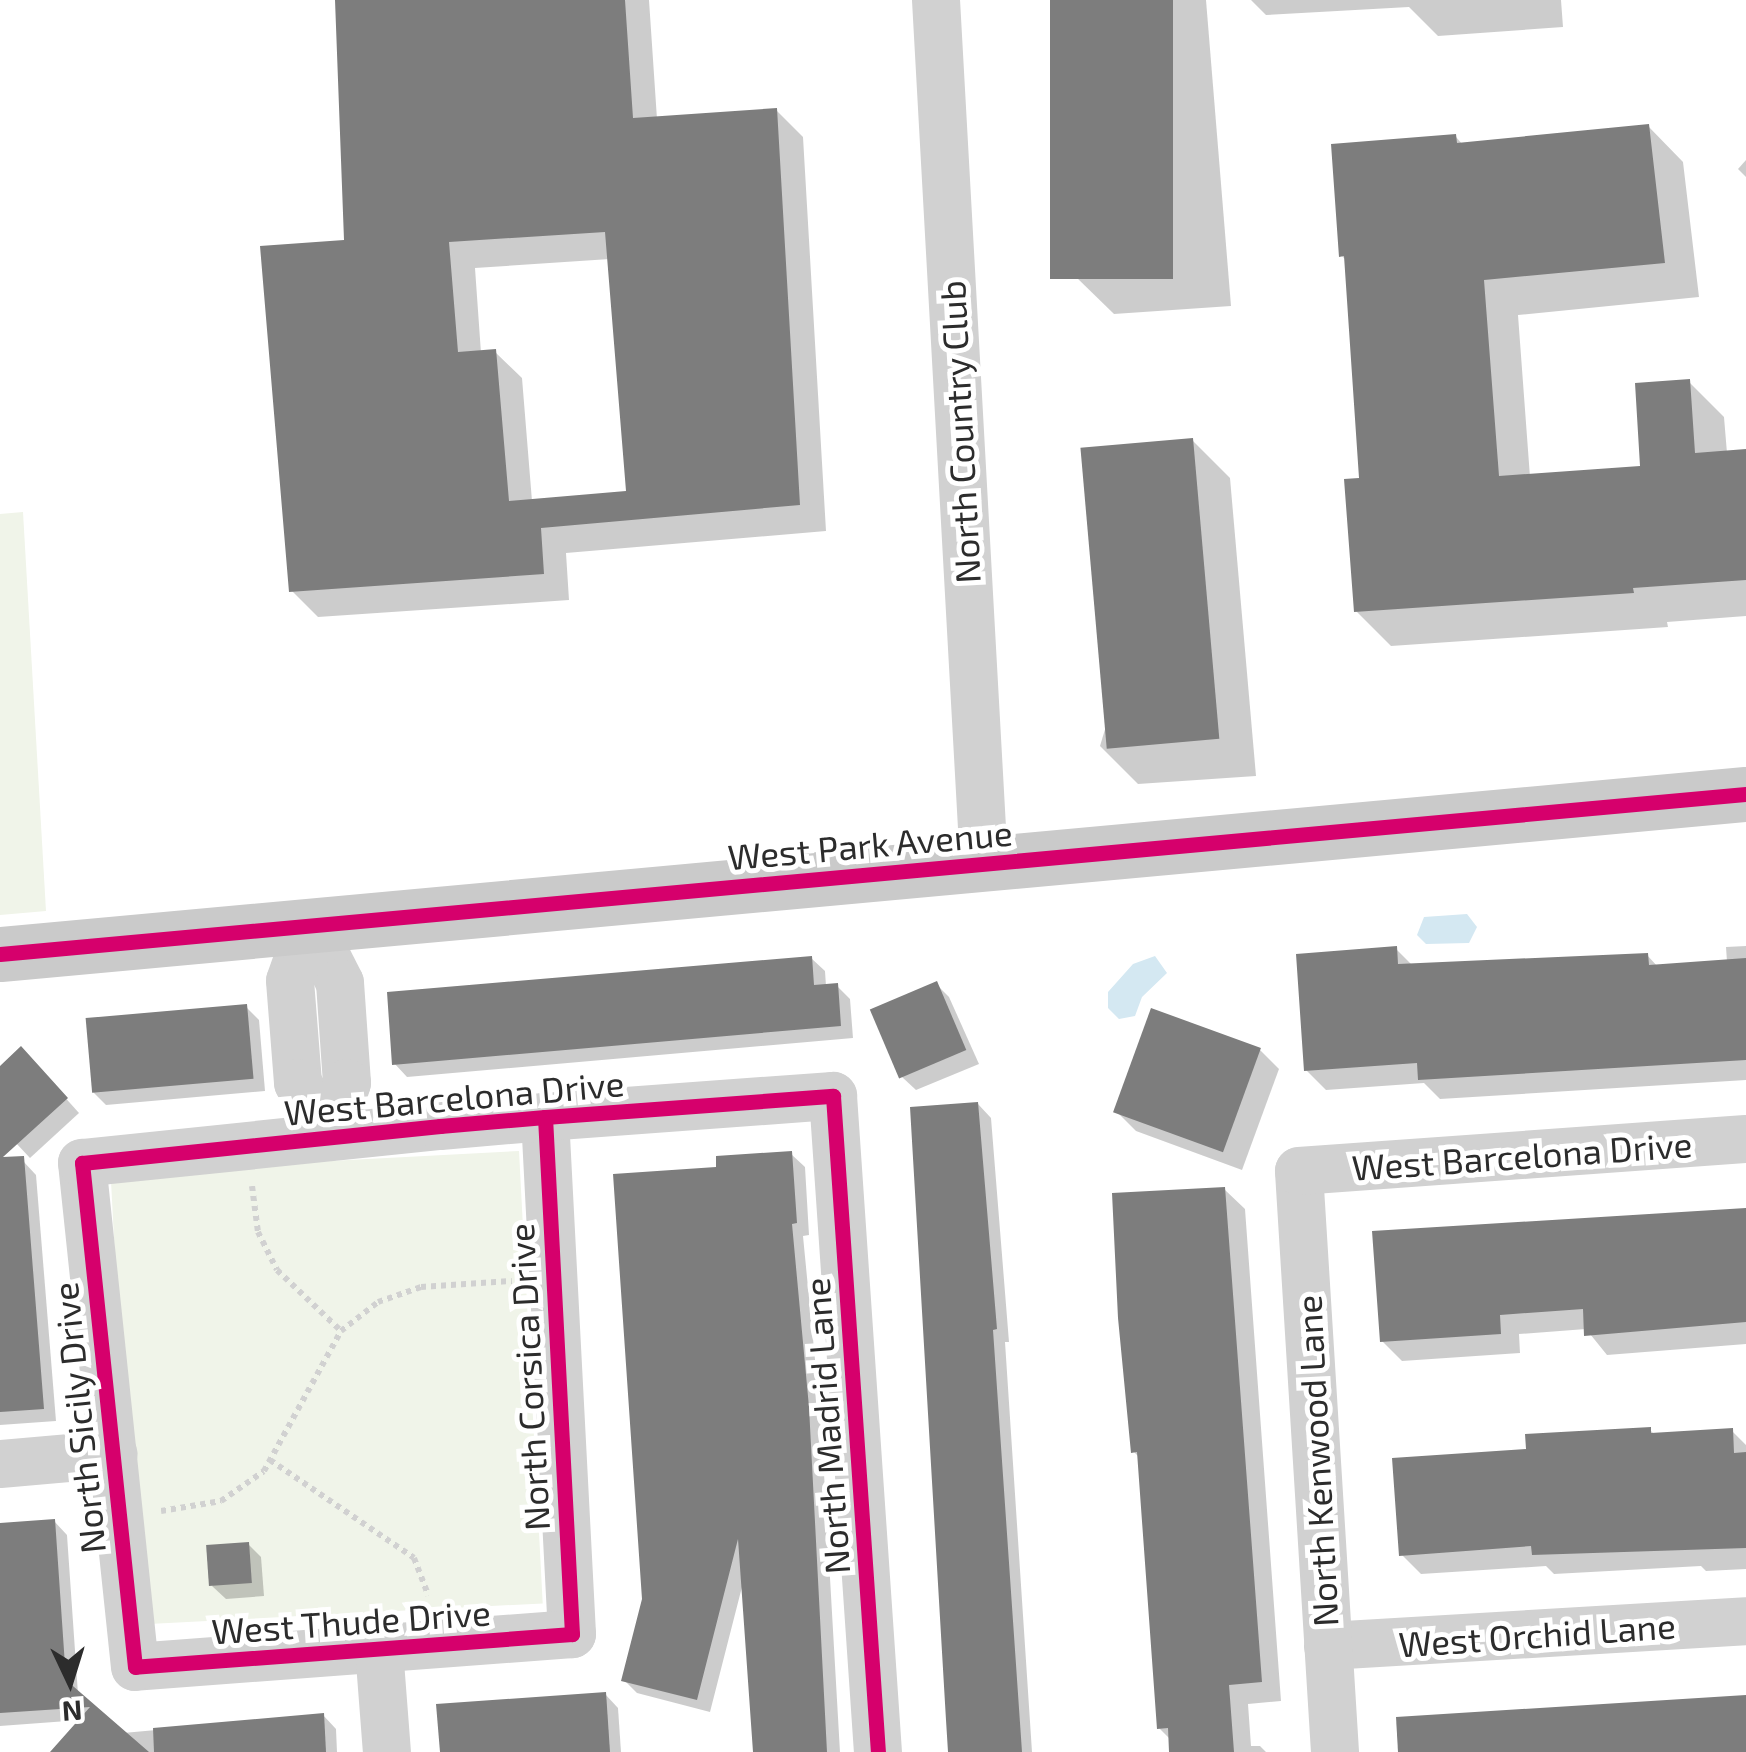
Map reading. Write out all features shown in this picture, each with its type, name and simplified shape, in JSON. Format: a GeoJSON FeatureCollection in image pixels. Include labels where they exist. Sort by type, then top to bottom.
{"type":"FeatureCollection","features":[{"type":"Feature","properties":{"kind":"street","name":"North Country Club"},"geometry":{"type":"LineString","coordinates":[[936,0],[984,864]]}},
{"type":"Feature","properties":{"kind":"street","name":"West Park Avenue"},"geometry":{"type":"LineString","coordinates":[[0,954],[1746,794]]}},
{"type":"Feature","properties":{"kind":"street"},"geometry":{"type":"LineString","coordinates":[[310,924],[340,984],[347,1083],[329,1137]]}},
{"type":"Feature","properties":{"kind":"street","name":"West Barcelona Drive"},"geometry":{"type":"LineString","coordinates":[[82,1163],[544,1116],[832,1096]]}},
{"type":"Feature","properties":{"kind":"street","name":"North Madrid Lane"},"geometry":{"type":"LineString","coordinates":[[832,1096],[878,1752]]}},
{"type":"Feature","properties":{"kind":"street","name":"North Corsica Drive"},"geometry":{"type":"LineString","coordinates":[[544,1116],[572,1634]]}},
{"type":"Feature","properties":{"kind":"street","name":"West Barcelona Drive"},"geometry":{"type":"LineString","coordinates":[[1299,1170],[1746,1139]]}},
{"type":"Feature","properties":{"kind":"street","name":"North Sicily Drive"},"geometry":{"type":"LineString","coordinates":[[82,1163],[135,1667]]}},
{"type":"Feature","properties":{"kind":"street","name":"North Kenwood Lane"},"geometry":{"type":"LineString","coordinates":[[1299,1170],[1335,1752]]}},
{"type":"Feature","properties":{"kind":"street"},"geometry":{"type":"LineString","coordinates":[[0,1464],[114,1454]]}},
{"type":"Feature","properties":{"kind":"street","name":"West Orchid Lane"},"geometry":{"type":"LineString","coordinates":[[1328,1646],[1746,1621]]}},
{"type":"Feature","properties":{"kind":"street","name":"West Thude Drive"},"geometry":{"type":"LineString","coordinates":[[135,1667],[572,1634]]}},
{"type":"Feature","properties":{"kind":"street"},"geometry":{"type":"LineString","coordinates":[[379,1649],[387,1752]]}},
{"type":"Feature","properties":{"kind":"path"},"geometry":{"type":"LineString","coordinates":[[252,1186],[258,1232],[277,1270],[341,1331]]}},
{"type":"Feature","properties":{"kind":"path"},"geometry":{"type":"LineString","coordinates":[[117,1513],[186,1510],[221,1501],[243,1490],[270,1460],[341,1331],[378,1302],[421,1287],[553,1278]]}},
{"type":"Feature","properties":{"kind":"path"},"geometry":{"type":"LineString","coordinates":[[270,1460],[414,1558],[428,1595]]}},
{"type":"Feature","properties":{"kind":"shaded area"},"geometry":{"type":"Polygon","coordinates":[[[23,512],[46,911],[0,915],[0,514],[23,512]]]}},
{"type":"Feature","properties":{"kind":"shaded area"},"geometry":{"type":"Polygon","coordinates":[[[519,1151],[543,1603],[134,1625],[111,1172],[519,1151]]]}},
{"type":"Feature","properties":{"kind":"water"},"geometry":{"type":"Polygon","coordinates":[[[1467,914],[1477,927],[1469,943],[1426,944],[1417,935],[1424,917],[1467,914]]]}},
{"type":"Feature","properties":{"kind":"water"},"geometry":{"type":"Polygon","coordinates":[[[1155,956],[1167,973],[1142,997],[1135,1016],[1119,1019],[1108,1008],[1108,992],[1133,964],[1155,956]]]}},
{"type":"Feature","properties":{"kind":"building"},"geometry":{"type":"Polygon","coordinates":[[[335,0],[625,0],[633,118],[777,108],[800,505],[541,528],[544,574],[289,592],[260,246],[344,240],[335,0]],[[605,232],[449,242],[458,352],[496,349],[509,501],[626,491],[605,232]]]}},
{"type":"Feature","properties":{"kind":"building"},"geometry":{"type":"Polygon","coordinates":[[[1050,0],[1173,0],[1173,279],[1050,279],[1050,0]]]}},
{"type":"Feature","properties":{"kind":"building"},"geometry":{"type":"Polygon","coordinates":[[[1649,124],[1665,263],[1484,280],[1499,476],[1640,466],[1635,383],[1690,379],[1695,453],[1746,449],[1746,580],[1633,588],[1634,593],[1354,612],[1344,479],[1359,478],[1344,256],[1339,257],[1331,144],[1456,134],[1457,143],[1649,124]]]}},
{"type":"Feature","properties":{"kind":"building"},"geometry":{"type":"Polygon","coordinates":[[[1193,438],[1219,739],[1107,749],[1080,448],[1193,438]]]}},
{"type":"Feature","properties":{"kind":"building"},"geometry":{"type":"Polygon","coordinates":[[[1397,946],[1398,964],[1648,953],[1649,965],[1746,958],[1746,1060],[1418,1080],[1417,1063],[1304,1071],[1296,954],[1397,946]]]}},
{"type":"Feature","properties":{"kind":"building"},"geometry":{"type":"Polygon","coordinates":[[[812,956],[814,985],[838,983],[841,1026],[392,1065],[387,992],[812,956]]]}},
{"type":"Feature","properties":{"kind":"building"},"geometry":{"type":"Polygon","coordinates":[[[937,981],[966,1050],[899,1079],[870,1010],[937,981]]]}},
{"type":"Feature","properties":{"kind":"building"},"geometry":{"type":"Polygon","coordinates":[[[247,1004],[254,1079],[92,1093],[86,1018],[247,1004]]]}},
{"type":"Feature","properties":{"kind":"building"},"geometry":{"type":"Polygon","coordinates":[[[1151,1008],[1261,1048],[1223,1152],[1113,1112],[1151,1008]]]}},
{"type":"Feature","properties":{"kind":"building"},"geometry":{"type":"Polygon","coordinates":[[[21,1046],[68,1098],[3,1157],[24,1156],[44,1409],[0,1412],[0,1066],[21,1046]]]}},
{"type":"Feature","properties":{"kind":"building"},"geometry":{"type":"Polygon","coordinates":[[[978,1102],[997,1329],[993,1330],[1022,1752],[948,1752],[910,1107],[978,1102]]]}},
{"type":"Feature","properties":{"kind":"building"},"geometry":{"type":"Polygon","coordinates":[[[792,1151],[797,1223],[792,1224],[809,1407],[827,1752],[753,1752],[738,1539],[697,1700],[621,1681],[642,1599],[613,1174],[716,1167],[716,1156],[792,1151]]]}},
{"type":"Feature","properties":{"kind":"building"},"geometry":{"type":"Polygon","coordinates":[[[1225,1187],[1262,1682],[1229,1685],[1234,1752],[1169,1752],[1168,1728],[1157,1729],[1137,1452],[1131,1453],[1118,1318],[1112,1193],[1225,1187]]]}},
{"type":"Feature","properties":{"kind":"building"},"geometry":{"type":"Polygon","coordinates":[[[1746,1208],[1746,1322],[1584,1336],[1583,1309],[1500,1315],[1501,1334],[1380,1342],[1372,1231],[1746,1208]]]}},
{"type":"Feature","properties":{"kind":"building"},"geometry":{"type":"Polygon","coordinates":[[[1651,1427],[1651,1433],[1733,1428],[1734,1453],[1746,1452],[1746,1548],[1532,1555],[1531,1546],[1399,1556],[1392,1458],[1526,1449],[1525,1434],[1651,1427]]]}},
{"type":"Feature","properties":{"kind":"building"},"geometry":{"type":"Polygon","coordinates":[[[55,1519],[66,1680],[149,1752],[50,1752],[90,1707],[0,1713],[0,1523],[55,1519]]]}},
{"type":"Feature","properties":{"kind":"building"},"geometry":{"type":"Polygon","coordinates":[[[249,1542],[252,1583],[209,1586],[206,1545],[249,1542]]]}},
{"type":"Feature","properties":{"kind":"building"},"geometry":{"type":"Polygon","coordinates":[[[606,1692],[610,1752],[440,1752],[436,1704],[606,1692]]]}},
{"type":"Feature","properties":{"kind":"building"},"geometry":{"type":"Polygon","coordinates":[[[1746,1695],[1746,1752],[1398,1752],[1396,1717],[1746,1695]]]}},
{"type":"Feature","properties":{"kind":"building"},"geometry":{"type":"Polygon","coordinates":[[[324,1713],[326,1752],[154,1752],[153,1728],[324,1713]]]}},
{"type":"Feature","properties":{"kind":"cycle path"},"geometry":{"type":"LineString","coordinates":[[0,954],[1746,794]]}},
{"type":"Feature","properties":{"kind":"cycle path"},"geometry":{"type":"LineString","coordinates":[[545,1117],[572,1634],[135,1667],[82,1163],[440,1126],[545,1117],[833,1096],[878,1752]]}}]}
